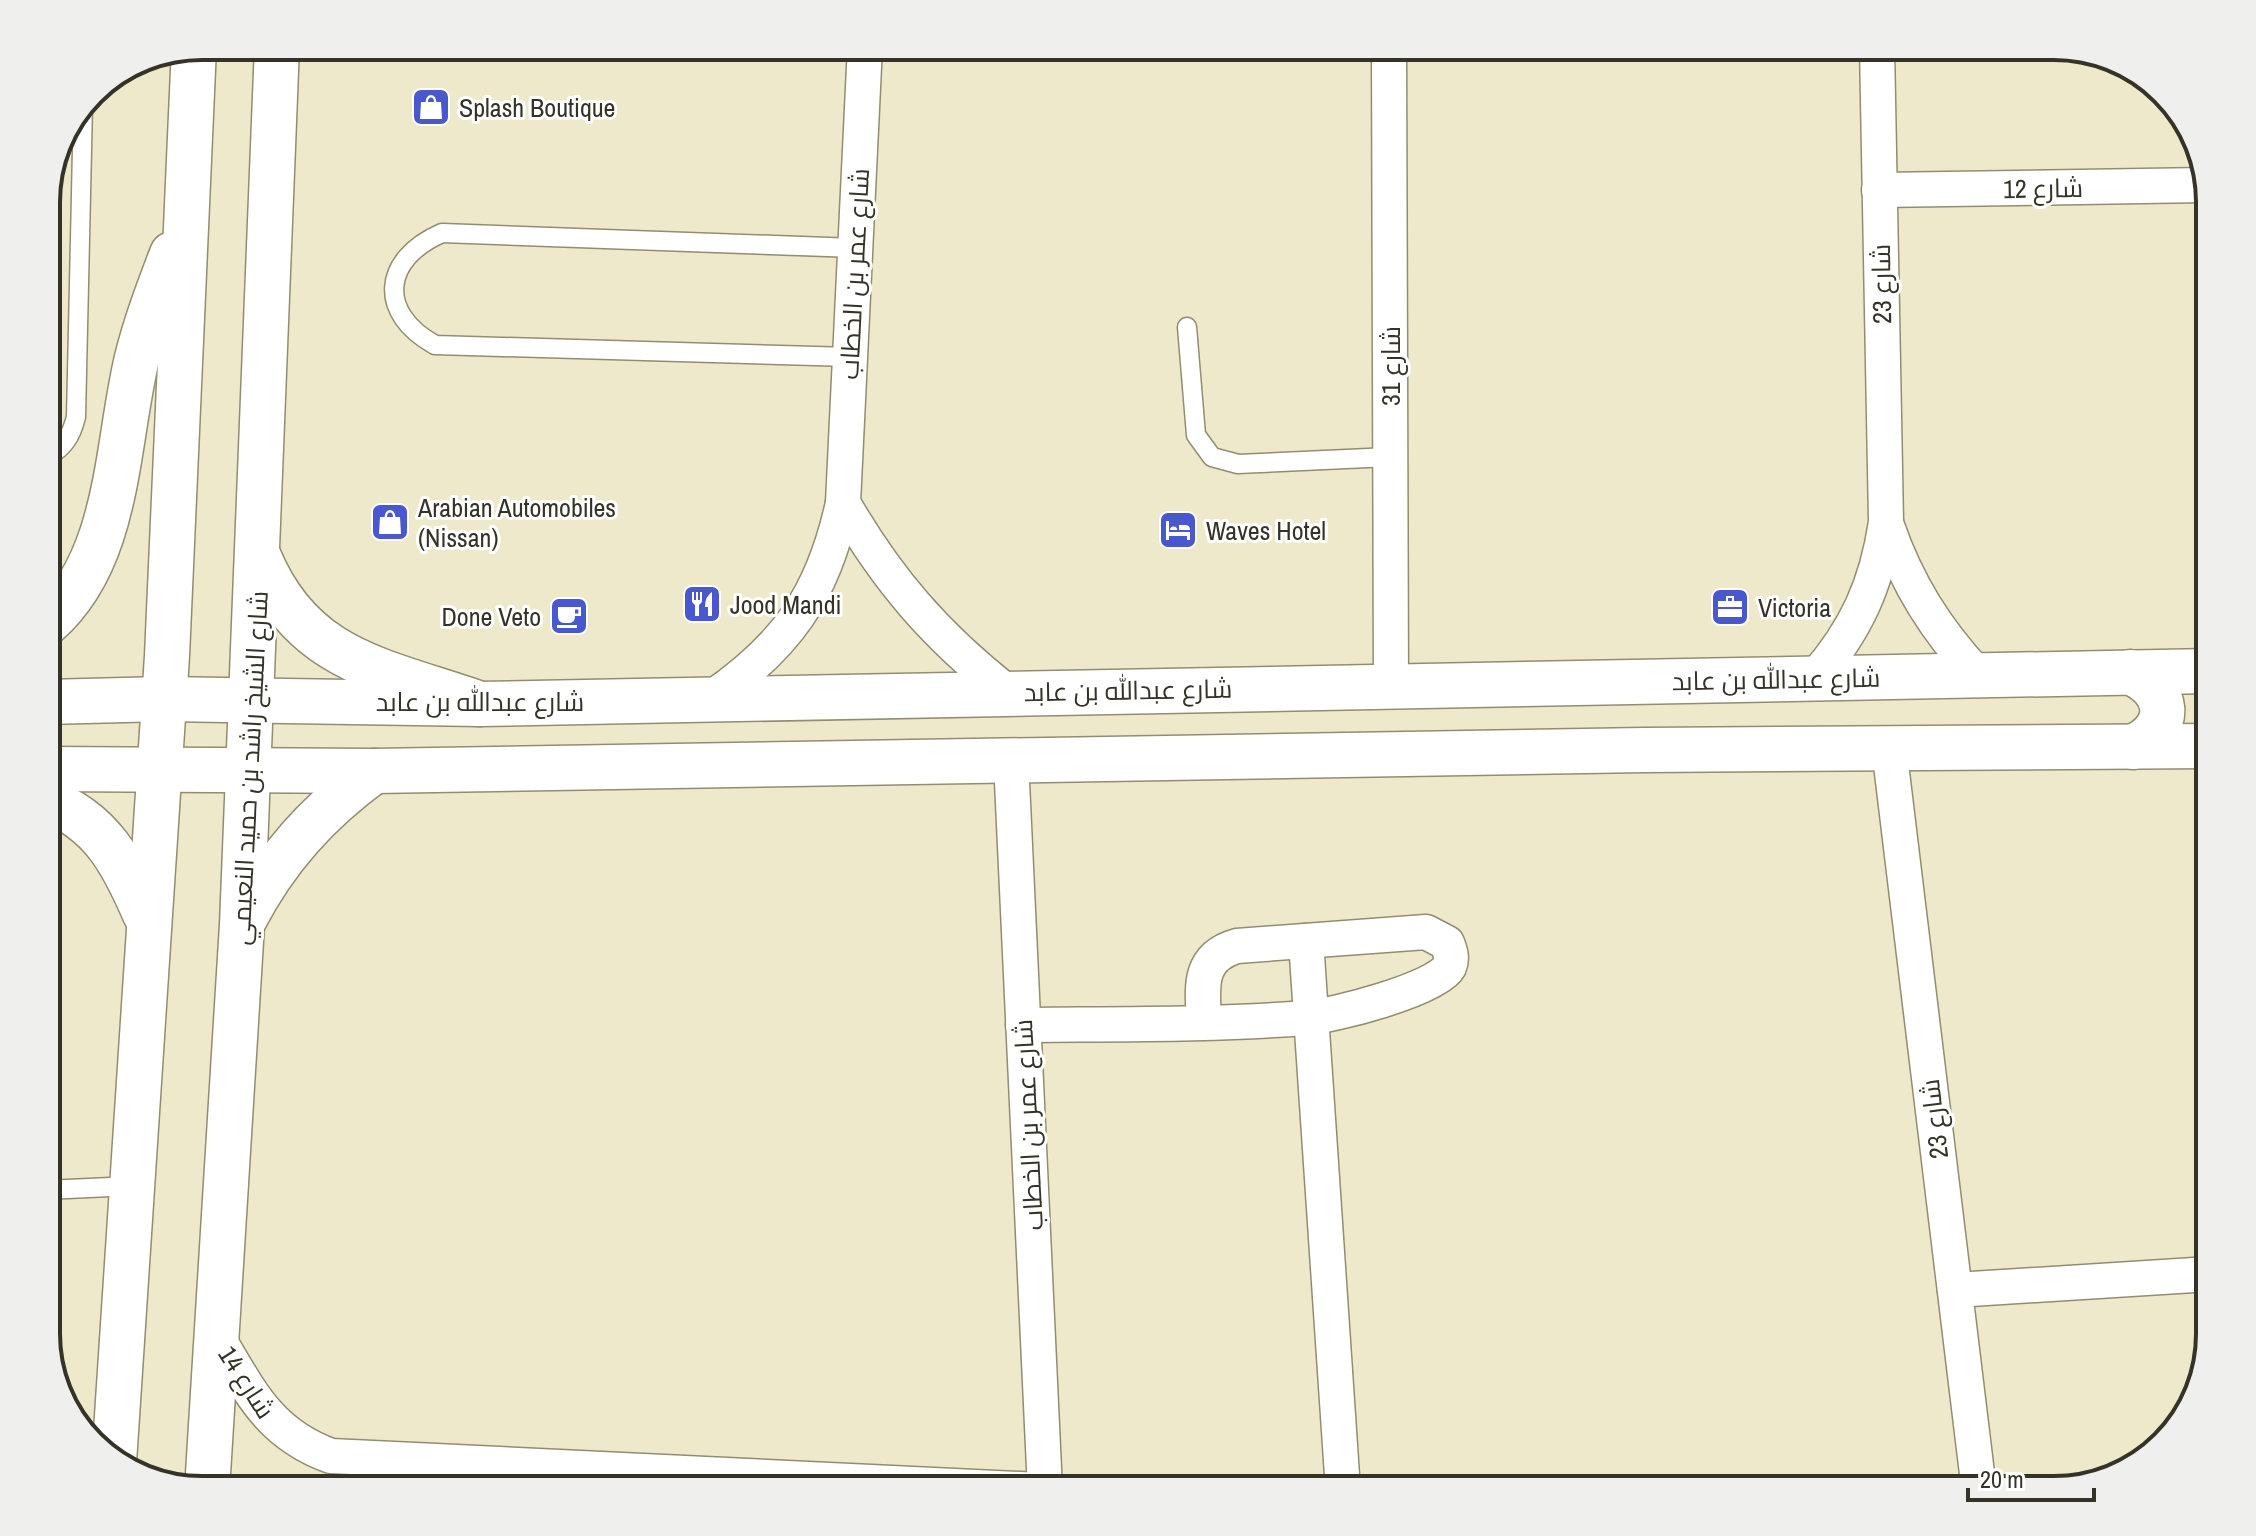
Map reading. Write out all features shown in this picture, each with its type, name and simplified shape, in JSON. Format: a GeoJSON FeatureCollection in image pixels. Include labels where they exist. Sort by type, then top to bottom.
{"type":"FeatureCollection","features":[{"type":"Feature","properties":{"kind":"main road"},"geometry":{"type":"LineString","coordinates":[[115,1447],[164,699],[193,60]]}},
{"type":"Feature","properties":{"kind":"main road","name":"شارع الشيخ راشد بن حميد النعيمي"},"geometry":{"type":"LineString","coordinates":[[208,1476],[242,925],[277,60]]}},
{"type":"Feature","properties":{"kind":"main road"},"geometry":{"type":"LineString","coordinates":[[60,607],[78,586],[104,528],[137,357],[186,218]]}},
{"type":"Feature","properties":{"kind":"main road"},"geometry":{"type":"LineString","coordinates":[[259,557],[285,607],[326,646],[364,664],[480,704]]}},
{"type":"Feature","properties":{"kind":"main road","name":"شارع عبدالله بن عابد"},"geometry":{"type":"LineString","coordinates":[[60,702],[164,699],[480,704],[2196,671]]}},
{"type":"Feature","properties":{"kind":"main road"},"geometry":{"type":"LineString","coordinates":[[2130,672],[2156,688],[2162,701],[2162,717],[2157,730],[2133,747]]}},
{"type":"Feature","properties":{"kind":"main road"},"geometry":{"type":"LineString","coordinates":[[1641,681],[1628,691],[1621,708],[1622,724],[1630,740],[1645,750]]}},
{"type":"Feature","properties":{"kind":"main road"},"geometry":{"type":"LineString","coordinates":[[60,769],[374,771],[1645,750],[2196,746]]}},
{"type":"Feature","properties":{"kind":"main road"},"geometry":{"type":"LineString","coordinates":[[242,925],[260,889],[310,823],[374,771]]}},
{"type":"Feature","properties":{"kind":"main road"},"geometry":{"type":"LineString","coordinates":[[60,807],[89,822],[110,843],[126,868],[148,922]]}},
{"type":"Feature","properties":{"kind":"street","name":"شارع عمر بن الخطاب"},"geometry":{"type":"LineString","coordinates":[[710,699],[751,671],[785,636],[813,595],[833,550],[843,503],[864,60]]}},
{"type":"Feature","properties":{"kind":"street","name":"شارع 31"},"geometry":{"type":"LineString","coordinates":[[1389,60],[1391,686]]}},
{"type":"Feature","properties":{"kind":"street","name":"شارع 23"},"geometry":{"type":"LineString","coordinates":[[1814,678],[1837,652],[1871,591],[1886,522],[1877,60]]}},
{"type":"Feature","properties":{"kind":"street","name":"شارع 12"},"geometry":{"type":"LineString","coordinates":[[1879,190],[2195,185]]}},
{"type":"Feature","properties":{"kind":"street"},"geometry":{"type":"LineString","coordinates":[[843,503],[897,588],[940,635],[1007,692]]}},
{"type":"Feature","properties":{"kind":"street","name":"شارع 23"},"geometry":{"type":"LineString","coordinates":[[1886,522],[1897,556],[1925,609],[1978,675]]}},
{"type":"Feature","properties":{"kind":"street","name":"شارع 23"},"geometry":{"type":"LineString","coordinates":[[1889,748],[1977,1476]]}},
{"type":"Feature","properties":{"kind":"street","name":"شارع عمر بن الخطاب"},"geometry":{"type":"LineString","coordinates":[[1011,760],[1042,1476]]}},
{"type":"Feature","properties":{"kind":"street"},"geometry":{"type":"LineString","coordinates":[[1023,1025],[1309,1018],[1431,982],[1449,967],[1451,955],[1447,943],[1426,932],[1237,946],[1213,957],[1202,981],[1204,1020]]}},
{"type":"Feature","properties":{"kind":"street"},"geometry":{"type":"LineString","coordinates":[[1306,941],[1342,1476]]}},
{"type":"Feature","properties":{"kind":"street"},"geometry":{"type":"LineString","coordinates":[[1955,1290],[2196,1275]]}},
{"type":"Feature","properties":{"kind":"street","name":"شارع 14"},"geometry":{"type":"LineString","coordinates":[[215,1333],[258,1404],[278,1428],[303,1446],[331,1456],[750,1476]]}},
{"type":"Feature","properties":{"kind":"lane"},"geometry":{"type":"LineString","coordinates":[[60,445],[71,435],[76,417],[83,126]]}},
{"type":"Feature","properties":{"kind":"lane"},"geometry":{"type":"LineString","coordinates":[[850,357],[435,345],[413,333],[398,311],[394,286],[401,262],[418,243],[442,233],[855,248]]}},
{"type":"Feature","properties":{"kind":"lane"},"geometry":{"type":"LineString","coordinates":[[1187,327],[1196,435],[1212,457],[1238,464],[1390,457]]}},
{"type":"Feature","properties":{"kind":"lane"},"geometry":{"type":"LineString","coordinates":[[60,1189],[132,1186]]}},
{"type":"Feature","properties":{"kind":"place","name":"Splash Boutique"},"geometry":{"type":"Point","coordinates":[431,107]}},
{"type":"Feature","properties":{"kind":"place","name":"Arabian Automobiles (Nissan)"},"geometry":{"type":"Point","coordinates":[390,522]}},
{"type":"Feature","properties":{"kind":"place","name":"Waves Hotel"},"geometry":{"type":"Point","coordinates":[1178,530]}},
{"type":"Feature","properties":{"kind":"place","name":"Jood Mandi"},"geometry":{"type":"Point","coordinates":[702,604]}},
{"type":"Feature","properties":{"kind":"place","name":"Victoria"},"geometry":{"type":"Point","coordinates":[1730,607]}},
{"type":"Feature","properties":{"kind":"place","name":"Done Veto"},"geometry":{"type":"Point","coordinates":[569,616]}}]}
